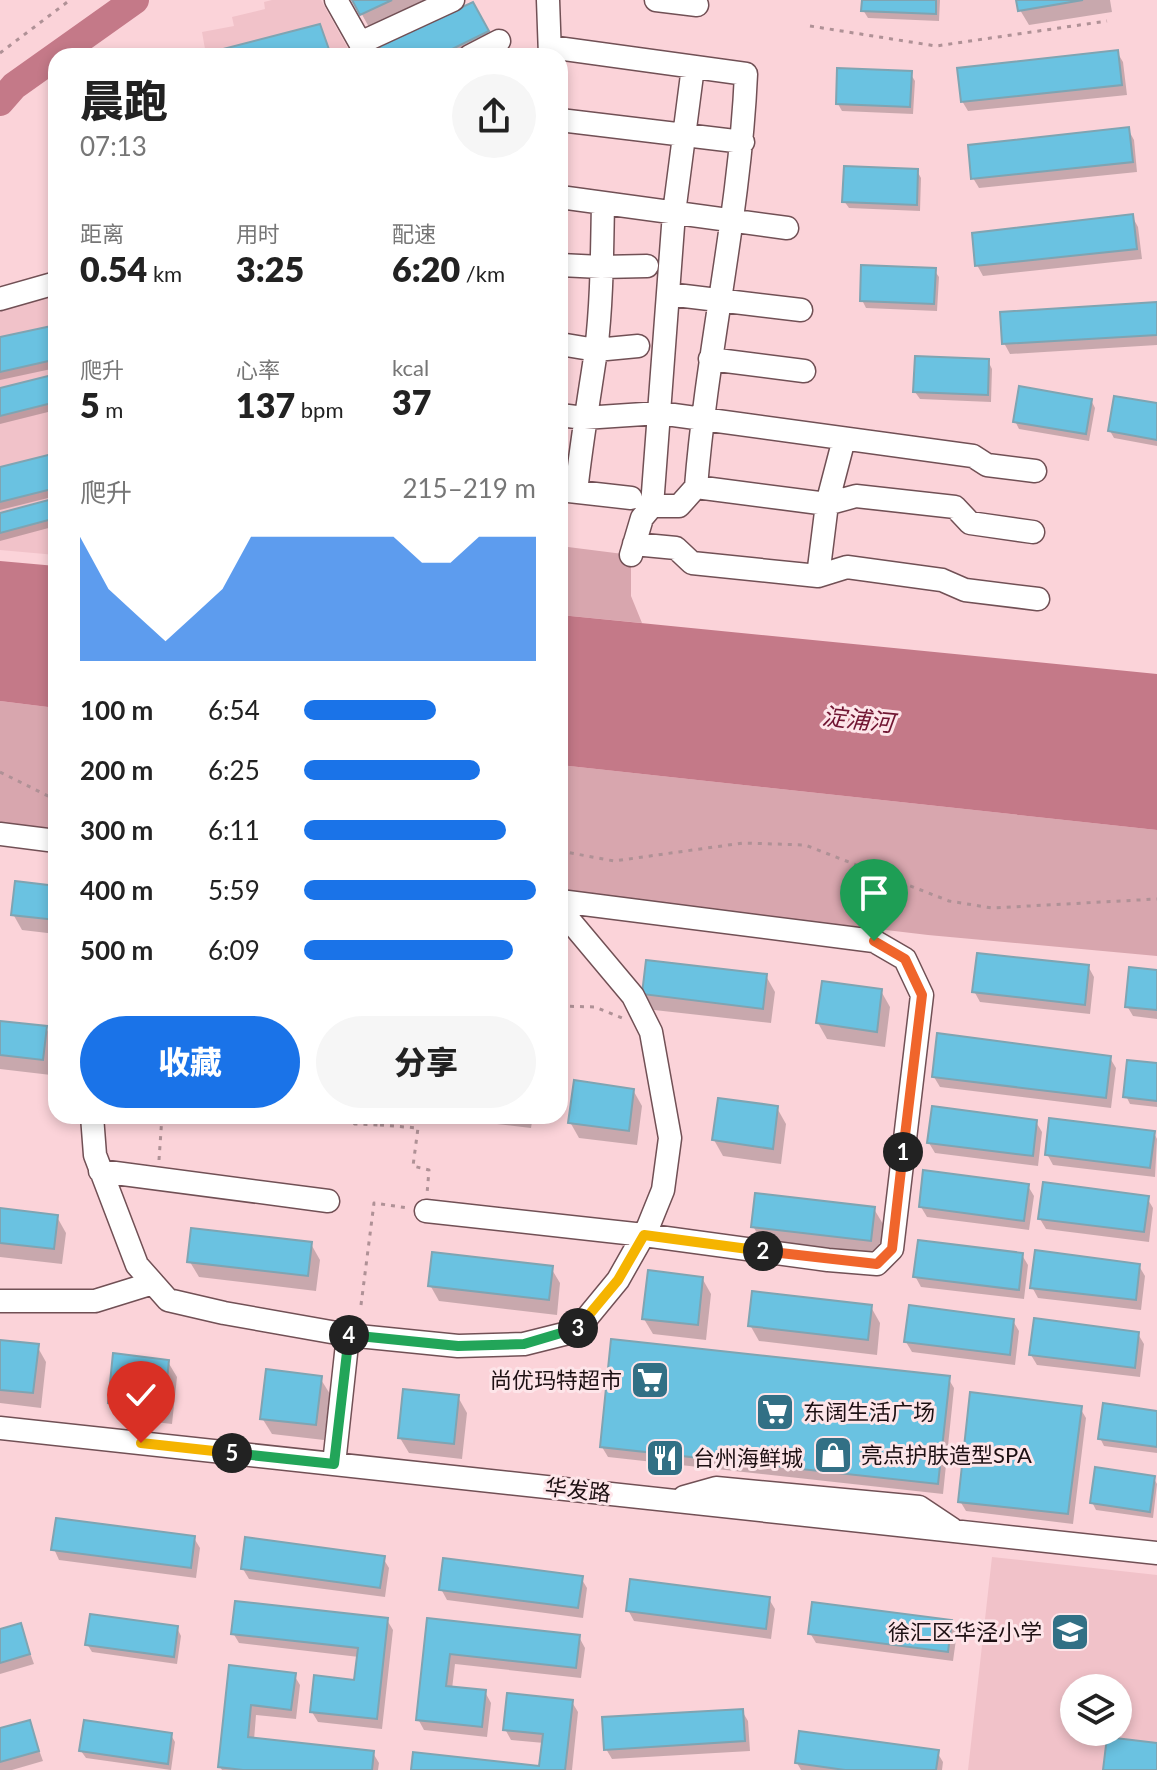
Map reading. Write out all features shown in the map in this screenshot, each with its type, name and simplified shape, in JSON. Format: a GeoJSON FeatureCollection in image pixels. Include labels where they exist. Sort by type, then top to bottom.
{"type":"FeatureCollection","features":[{"type":"Feature","properties":{"kind":"street"},"geometry":{"type":"LineString","coordinates":[[336,0],[363,48]]}},
{"type":"Feature","properties":{"kind":"street"},"geometry":{"type":"LineString","coordinates":[[368,48],[453,0]]}},
{"type":"Feature","properties":{"kind":"street"},"geometry":{"type":"LineString","coordinates":[[548,0],[550,48]]}},
{"type":"Feature","properties":{"kind":"street"},"geometry":{"type":"LineString","coordinates":[[656,0],[697,5]]}},
{"type":"Feature","properties":{"kind":"street"},"geometry":{"type":"LineString","coordinates":[[485,48],[499,41]]}},
{"type":"Feature","properties":{"kind":"street"},"geometry":{"type":"LineString","coordinates":[[568,54],[746,74],[743,142],[710,359],[696,487],[679,506],[568,491],[596,350],[603,203]]}},
{"type":"Feature","properties":{"kind":"street"},"geometry":{"type":"LineString","coordinates":[[693,67],[674,213],[659,413],[642,502],[642,518],[632,549],[676,548],[692,563],[818,576],[847,567],[942,580],[965,590],[1038,599]]}},
{"type":"Feature","properties":{"kind":"street"},"geometry":{"type":"LineString","coordinates":[[568,121],[743,142]]}},
{"type":"Feature","properties":{"kind":"street"},"geometry":{"type":"LineString","coordinates":[[568,198],[787,228]]}},
{"type":"Feature","properties":{"kind":"street"},"geometry":{"type":"LineString","coordinates":[[568,265],[647,266]]}},
{"type":"Feature","properties":{"kind":"street"},"geometry":{"type":"LineString","coordinates":[[0,299],[48,285]]}},
{"type":"Feature","properties":{"kind":"street"},"geometry":{"type":"LineString","coordinates":[[668,294],[801,310]]}},
{"type":"Feature","properties":{"kind":"street"},"geometry":{"type":"LineString","coordinates":[[568,345],[596,350],[638,346]]}},
{"type":"Feature","properties":{"kind":"street"},"geometry":{"type":"LineString","coordinates":[[710,359],[804,371]]}},
{"type":"Feature","properties":{"kind":"street"},"geometry":{"type":"LineString","coordinates":[[568,416],[584,418],[659,413],[973,456],[987,465],[1035,471]]}},
{"type":"Feature","properties":{"kind":"street"},"geometry":{"type":"LineString","coordinates":[[818,576],[827,504],[844,439]]}},
{"type":"Feature","properties":{"kind":"street"},"geometry":{"type":"LineString","coordinates":[[696,487],[827,504],[856,496],[955,507],[970,523],[1033,532]]}},
{"type":"Feature","properties":{"kind":"street"},"geometry":{"type":"LineString","coordinates":[[0,834],[48,840]]}},
{"type":"Feature","properties":{"kind":"street"},"geometry":{"type":"LineString","coordinates":[[426,1211],[877,1264],[892,1249],[922,995],[905,959],[874,941],[568,902]]}},
{"type":"Feature","properties":{"kind":"street"},"geometry":{"type":"LineString","coordinates":[[93,1124],[95,1155],[100,1171],[137,1265],[168,1300],[348,1335],[458,1346],[524,1344],[576,1331],[618,1280],[644,1235],[663,1190],[670,1138],[647,1026],[633,996],[568,919]]}},
{"type":"Feature","properties":{"kind":"street"},"geometry":{"type":"LineString","coordinates":[[100,1171],[328,1201]]}},
{"type":"Feature","properties":{"kind":"street"},"geometry":{"type":"LineString","coordinates":[[0,1301],[95,1301],[153,1283]]}},
{"type":"Feature","properties":{"kind":"street"},"geometry":{"type":"LineString","coordinates":[[334,1464],[348,1335]]}},
{"type":"Feature","properties":{"kind":"street","name":"华发路"},"geometry":{"type":"LineString","coordinates":[[0,1428],[1157,1553]]}},
{"type":"Feature","properties":{"kind":"path"},"geometry":{"type":"LineString","coordinates":[[0,53],[70,0]]}},
{"type":"Feature","properties":{"kind":"path"},"geometry":{"type":"LineString","coordinates":[[810,26],[936,46],[1107,21]]}},
{"type":"Feature","properties":{"kind":"path"},"geometry":{"type":"LineString","coordinates":[[0,772],[48,796]]}},
{"type":"Feature","properties":{"kind":"path"},"geometry":{"type":"LineString","coordinates":[[568,852],[614,861],[743,843],[805,845],[949,901],[992,908],[1157,899]]}},
{"type":"Feature","properties":{"kind":"path"},"geometry":{"type":"LineString","coordinates":[[568,1006],[595,1007],[647,1026]]}},
{"type":"Feature","properties":{"kind":"path"},"geometry":{"type":"LineString","coordinates":[[157,1178],[161,1124]]}},
{"type":"Feature","properties":{"kind":"path"},"geometry":{"type":"LineString","coordinates":[[355,1124],[418,1128],[413,1166],[429,1170],[426,1211],[374,1203],[361,1305]]}},
{"type":"Feature","properties":{"kind":"shaded area"},"geometry":{"type":"Polygon","coordinates":[[[321,0],[348,48],[205,48],[202,32],[234,26],[232,17],[265,9],[264,2],[321,0]]]}},
{"type":"Feature","properties":{"kind":"shaded area"},"geometry":{"type":"Polygon","coordinates":[[[48,289],[48,554],[0,550],[0,300],[48,289]]]}},
{"type":"Feature","properties":{"kind":"shaded area"},"geometry":{"type":"Polygon","coordinates":[[[568,547],[631,555],[631,596],[642,623],[568,616],[568,547]]]}},
{"type":"Feature","properties":{"kind":"shaded area"},"geometry":{"type":"Polygon","coordinates":[[[0,701],[48,707],[48,830],[0,824],[0,701]]]}},
{"type":"Feature","properties":{"kind":"shaded area"},"geometry":{"type":"Polygon","coordinates":[[[568,766],[1157,830],[1157,956],[928,935],[568,892],[568,766]]]}},
{"type":"Feature","properties":{"kind":"shaded area","name":"徐汇区华泾小学"},"geometry":{"type":"Polygon","coordinates":[[[992,1557],[1157,1575],[1157,1770],[968,1770],[992,1557]]]}},
{"type":"Feature","properties":{"kind":"water"},"geometry":{"type":"Polygon","coordinates":[[[0,561],[48,565],[48,707],[0,701],[0,561]]]}},
{"type":"Feature","properties":{"kind":"water","name":"淀浦河"},"geometry":{"type":"Polygon","coordinates":[[[568,616],[1157,674],[1157,830],[568,766],[568,616]]]}},
{"type":"Feature","properties":{"kind":"building"},"geometry":{"type":"Polygon","coordinates":[[[352,0],[392,0],[360,15],[352,0]]]}},
{"type":"Feature","properties":{"kind":"building"},"geometry":{"type":"Polygon","coordinates":[[[862,0],[936,0],[936,14],[861,11],[862,0]]]}},
{"type":"Feature","properties":{"kind":"building"},"geometry":{"type":"Polygon","coordinates":[[[1016,0],[1083,0],[1018,11],[1016,0]]]}},
{"type":"Feature","properties":{"kind":"building"},"geometry":{"type":"Polygon","coordinates":[[[473,2],[489,31],[454,48],[379,46],[473,2]]]}},
{"type":"Feature","properties":{"kind":"building"},"geometry":{"type":"Polygon","coordinates":[[[320,24],[329,48],[227,48],[320,24]]]}},
{"type":"Feature","properties":{"kind":"building"},"geometry":{"type":"Polygon","coordinates":[[[1118,50],[1122,85],[961,102],[957,68],[1118,50]]]}},
{"type":"Feature","properties":{"kind":"building"},"geometry":{"type":"Polygon","coordinates":[[[837,68],[912,71],[910,107],[836,104],[837,68]]]}},
{"type":"Feature","properties":{"kind":"building"},"geometry":{"type":"Polygon","coordinates":[[[1129,127],[1133,162],[971,179],[968,145],[1129,127]]]}},
{"type":"Feature","properties":{"kind":"building"},"geometry":{"type":"Polygon","coordinates":[[[844,166],[918,169],[917,205],[842,202],[844,166]]]}},
{"type":"Feature","properties":{"kind":"building"},"geometry":{"type":"Polygon","coordinates":[[[1133,214],[1137,249],[975,266],[972,233],[1133,214]]]}},
{"type":"Feature","properties":{"kind":"building"},"geometry":{"type":"Polygon","coordinates":[[[861,265],[936,268],[934,304],[860,301],[861,265]]]}},
{"type":"Feature","properties":{"kind":"building"},"geometry":{"type":"Polygon","coordinates":[[[1157,302],[1157,335],[1002,344],[1000,312],[1157,302]]]}},
{"type":"Feature","properties":{"kind":"building"},"geometry":{"type":"Polygon","coordinates":[[[48,327],[48,361],[0,372],[0,337],[48,327]]]}},
{"type":"Feature","properties":{"kind":"building"},"geometry":{"type":"Polygon","coordinates":[[[915,356],[989,359],[988,395],[913,392],[915,356]]]}},
{"type":"Feature","properties":{"kind":"building"},"geometry":{"type":"Polygon","coordinates":[[[48,376],[48,404],[0,416],[0,388],[48,376]]]}},
{"type":"Feature","properties":{"kind":"building"},"geometry":{"type":"Polygon","coordinates":[[[1019,386],[1092,399],[1086,434],[1013,422],[1019,386]]]}},
{"type":"Feature","properties":{"kind":"building"},"geometry":{"type":"Polygon","coordinates":[[[1114,396],[1157,403],[1157,440],[1108,431],[1114,396]]]}},
{"type":"Feature","properties":{"kind":"building"},"geometry":{"type":"Polygon","coordinates":[[[48,455],[48,490],[0,502],[0,467],[48,455]]]}},
{"type":"Feature","properties":{"kind":"building"},"geometry":{"type":"Polygon","coordinates":[[[48,500],[48,520],[0,533],[0,513],[48,500]]]}},
{"type":"Feature","properties":{"kind":"building"},"geometry":{"type":"Polygon","coordinates":[[[15,881],[48,885],[48,919],[11,915],[15,881]]]}},
{"type":"Feature","properties":{"kind":"building"},"geometry":{"type":"Polygon","coordinates":[[[977,953],[1089,965],[1085,1005],[972,992],[977,953]]]}},
{"type":"Feature","properties":{"kind":"building"},"geometry":{"type":"Polygon","coordinates":[[[646,960],[767,974],[763,1009],[642,994],[646,960]]]}},
{"type":"Feature","properties":{"kind":"building"},"geometry":{"type":"Polygon","coordinates":[[[1129,967],[1157,970],[1157,1010],[1125,1007],[1129,967]]]}},
{"type":"Feature","properties":{"kind":"building"},"geometry":{"type":"Polygon","coordinates":[[[822,981],[882,989],[877,1032],[816,1023],[822,981]]]}},
{"type":"Feature","properties":{"kind":"building"},"geometry":{"type":"Polygon","coordinates":[[[0,1021],[47,1026],[43,1060],[0,1055],[0,1021]]]}},
{"type":"Feature","properties":{"kind":"building"},"geometry":{"type":"Polygon","coordinates":[[[937,1033],[1111,1056],[1106,1098],[932,1077],[937,1033]]]}},
{"type":"Feature","properties":{"kind":"building"},"geometry":{"type":"Polygon","coordinates":[[[1127,1060],[1157,1063],[1157,1101],[1123,1097],[1127,1060]]]}},
{"type":"Feature","properties":{"kind":"building"},"geometry":{"type":"Polygon","coordinates":[[[574,1080],[634,1089],[629,1131],[568,1123],[574,1080]]]}},
{"type":"Feature","properties":{"kind":"building"},"geometry":{"type":"Polygon","coordinates":[[[718,1098],[778,1106],[773,1149],[712,1140],[718,1098]]]}},
{"type":"Feature","properties":{"kind":"building"},"geometry":{"type":"Polygon","coordinates":[[[932,1106],[1037,1120],[1033,1156],[927,1143],[932,1106]]]}},
{"type":"Feature","properties":{"kind":"building"},"geometry":{"type":"Polygon","coordinates":[[[1049,1118],[1155,1131],[1150,1168],[1045,1155],[1049,1118]]]}},
{"type":"Feature","properties":{"kind":"building"},"geometry":{"type":"Polygon","coordinates":[[[923,1170],[1029,1184],[1024,1221],[919,1207],[923,1170]]]}},
{"type":"Feature","properties":{"kind":"building"},"geometry":{"type":"Polygon","coordinates":[[[1043,1182],[1149,1196],[1144,1232],[1038,1219],[1043,1182]]]}},
{"type":"Feature","properties":{"kind":"building"},"geometry":{"type":"Polygon","coordinates":[[[755,1193],[875,1207],[871,1241],[751,1227],[755,1193]]]}},
{"type":"Feature","properties":{"kind":"building"},"geometry":{"type":"Polygon","coordinates":[[[0,1208],[58,1215],[54,1249],[0,1243],[0,1208]]]}},
{"type":"Feature","properties":{"kind":"building"},"geometry":{"type":"Polygon","coordinates":[[[191,1228],[312,1242],[308,1276],[187,1262],[191,1228]]]}},
{"type":"Feature","properties":{"kind":"building"},"geometry":{"type":"Polygon","coordinates":[[[918,1240],[1023,1253],[1019,1290],[913,1277],[918,1240]]]}},
{"type":"Feature","properties":{"kind":"building"},"geometry":{"type":"Polygon","coordinates":[[[1035,1250],[1140,1264],[1136,1300],[1030,1288],[1035,1250]]]}},
{"type":"Feature","properties":{"kind":"building"},"geometry":{"type":"Polygon","coordinates":[[[432,1252],[553,1266],[549,1300],[428,1286],[432,1252]]]}},
{"type":"Feature","properties":{"kind":"building"},"geometry":{"type":"Polygon","coordinates":[[[648,1270],[703,1277],[698,1325],[642,1319],[648,1270]]]}},
{"type":"Feature","properties":{"kind":"building"},"geometry":{"type":"Polygon","coordinates":[[[752,1291],[872,1305],[868,1340],[748,1326],[752,1291]]]}},
{"type":"Feature","properties":{"kind":"building"},"geometry":{"type":"Polygon","coordinates":[[[909,1305],[1014,1319],[1010,1355],[904,1342],[909,1305]]]}},
{"type":"Feature","properties":{"kind":"building"},"geometry":{"type":"Polygon","coordinates":[[[1034,1318],[1139,1332],[1135,1368],[1029,1355],[1034,1318]]]}},
{"type":"Feature","properties":{"kind":"building","name":"东阔生活广场"},"geometry":{"type":"Polygon","coordinates":[[[611,1339],[950,1376],[938,1484],[600,1447],[611,1339]]]}},
{"type":"Feature","properties":{"kind":"building"},"geometry":{"type":"Polygon","coordinates":[[[0,1340],[39,1344],[33,1393],[0,1390],[0,1340]]]}},
{"type":"Feature","properties":{"kind":"building"},"geometry":{"type":"Polygon","coordinates":[[[113,1353],[169,1360],[164,1409],[108,1403],[113,1353]]]}},
{"type":"Feature","properties":{"kind":"building"},"geometry":{"type":"Polygon","coordinates":[[[266,1369],[322,1376],[316,1425],[260,1419],[266,1369]]]}},
{"type":"Feature","properties":{"kind":"building"},"geometry":{"type":"Polygon","coordinates":[[[403,1389],[459,1395],[454,1444],[398,1438],[403,1389]]]}},
{"type":"Feature","properties":{"kind":"building"},"geometry":{"type":"Polygon","coordinates":[[[970,1392],[1082,1406],[1068,1514],[958,1502],[970,1392]]]}},
{"type":"Feature","properties":{"kind":"building"},"geometry":{"type":"Polygon","coordinates":[[[1103,1403],[1157,1411],[1157,1447],[1098,1439],[1103,1403]]]}},
{"type":"Feature","properties":{"kind":"building"},"geometry":{"type":"Polygon","coordinates":[[[1095,1467],[1155,1476],[1150,1512],[1090,1503],[1095,1467]]]}},
{"type":"Feature","properties":{"kind":"building"},"geometry":{"type":"Polygon","coordinates":[[[56,1518],[195,1536],[191,1568],[51,1550],[56,1518]]]}},
{"type":"Feature","properties":{"kind":"building"},"geometry":{"type":"Polygon","coordinates":[[[245,1537],[385,1556],[380,1588],[241,1569],[245,1537]]]}},
{"type":"Feature","properties":{"kind":"building"},"geometry":{"type":"Polygon","coordinates":[[[443,1558],[583,1576],[578,1608],[439,1590],[443,1558]]]}},
{"type":"Feature","properties":{"kind":"building"},"geometry":{"type":"Polygon","coordinates":[[[630,1579],[770,1597],[766,1629],[626,1611],[630,1579]]]}},
{"type":"Feature","properties":{"kind":"building"},"geometry":{"type":"Polygon","coordinates":[[[235,1601],[388,1618],[377,1719],[310,1712],[314,1675],[354,1680],[358,1648],[231,1634],[235,1601]]]}},
{"type":"Feature","properties":{"kind":"building"},"geometry":{"type":"Polygon","coordinates":[[[812,1602],[952,1620],[948,1652],[808,1634],[812,1602]]]}},
{"type":"Feature","properties":{"kind":"building"},"geometry":{"type":"Polygon","coordinates":[[[90,1614],[178,1626],[174,1657],[85,1645],[90,1614]]]}},
{"type":"Feature","properties":{"kind":"building"},"geometry":{"type":"Polygon","coordinates":[[[427,1618],[580,1635],[576,1668],[450,1654],[446,1686],[486,1690],[482,1727],[416,1720],[427,1618]]]}},
{"type":"Feature","properties":{"kind":"building"},"geometry":{"type":"Polygon","coordinates":[[[21,1623],[30,1654],[0,1663],[0,1629],[21,1623]]]}},
{"type":"Feature","properties":{"kind":"building"},"geometry":{"type":"Polygon","coordinates":[[[229,1665],[296,1673],[291,1710],[251,1705],[248,1737],[374,1751],[372,1770],[243,1770],[218,1767],[229,1665]]]}},
{"type":"Feature","properties":{"kind":"building"},"geometry":{"type":"Polygon","coordinates":[[[507,1693],[573,1700],[565,1770],[411,1770],[413,1752],[539,1766],[543,1734],[503,1730],[507,1693]]]}},
{"type":"Feature","properties":{"kind":"building"},"geometry":{"type":"Polygon","coordinates":[[[743,1709],[745,1741],[604,1750],[602,1717],[743,1709]]]}},
{"type":"Feature","properties":{"kind":"building"},"geometry":{"type":"Polygon","coordinates":[[[30,1720],[39,1751],[0,1762],[0,1728],[30,1720]]]}},
{"type":"Feature","properties":{"kind":"building"},"geometry":{"type":"Polygon","coordinates":[[[84,1720],[172,1733],[168,1764],[79,1751],[84,1720]]]}},
{"type":"Feature","properties":{"kind":"building"},"geometry":{"type":"Polygon","coordinates":[[[799,1731],[939,1750],[936,1770],[845,1770],[795,1763],[799,1731]]]}},
{"type":"Feature","properties":{"kind":"building"},"geometry":{"type":"Polygon","coordinates":[[[1132,1740],[1157,1743],[1157,1770],[1103,1770],[1106,1746],[1132,1746],[1132,1740]]]}},
{"type":"Feature","properties":{"kind":"waterway"},"geometry":{"type":"LineString","coordinates":[[67,48],[135,0]]}},
{"type":"Feature","properties":{"kind":"waterway"},"geometry":{"type":"LineString","coordinates":[[0,102],[14,86],[48,62]]}},
{"type":"Feature","properties":{"kind":"place","name":"尚优玛特超市"},"geometry":{"type":"Point","coordinates":[650,1380]}},
{"type":"Feature","properties":{"kind":"place","name":"东阔生活广场"},"geometry":{"type":"Point","coordinates":[775,1412]}},
{"type":"Feature","properties":{"kind":"place","name":"亮点护肤造型SPA"},"geometry":{"type":"Point","coordinates":[833,1455]}},
{"type":"Feature","properties":{"kind":"place","name":"台州海鲜城"},"geometry":{"type":"Point","coordinates":[665,1458]}},
{"type":"Feature","properties":{"kind":"place","name":"徐汇区华泾小学"},"geometry":{"type":"Point","coordinates":[1070,1632]}},
{"type":"Feature","properties":{"kind":"route"},"geometry":{"type":"LineString","coordinates":[[141,1443],[334,1464],[348,1335],[458,1346],[524,1344],[576,1331],[618,1280],[644,1235],[877,1264],[892,1249],[922,995],[905,959],[874,941]]}}]}
